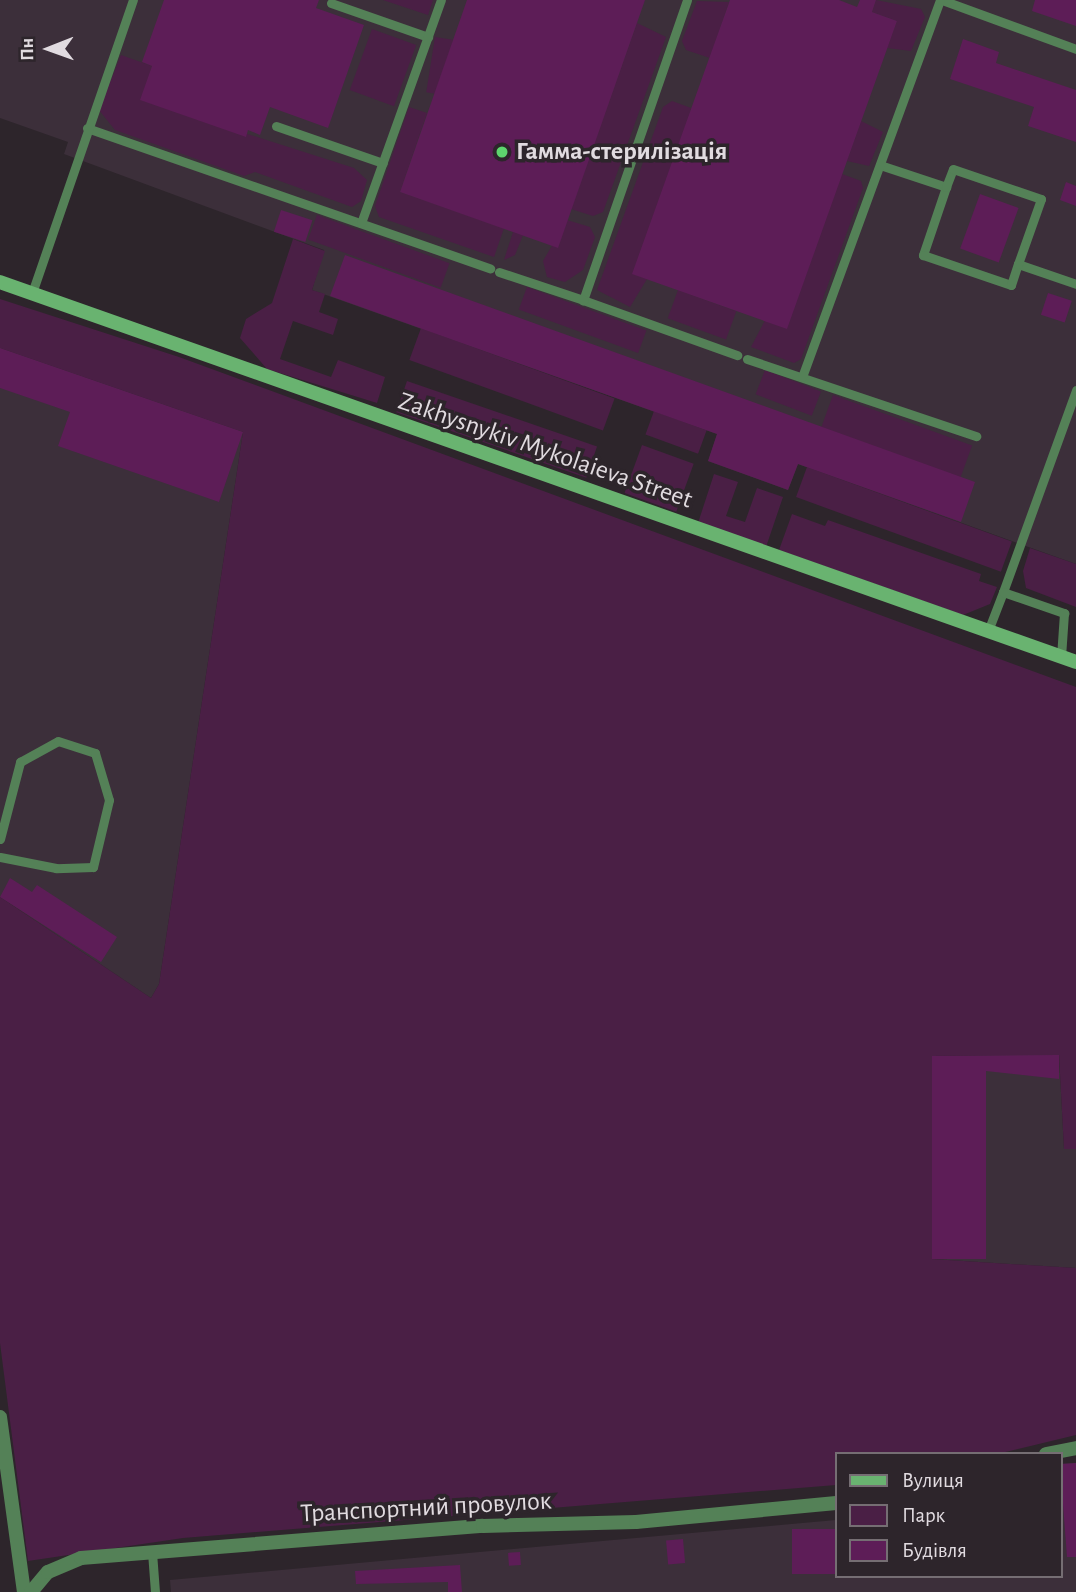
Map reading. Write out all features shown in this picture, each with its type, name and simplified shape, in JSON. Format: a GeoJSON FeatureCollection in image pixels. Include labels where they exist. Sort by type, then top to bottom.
{"type":"FeatureCollection","features":[{"type":"Feature","properties":{"kind":"street","name":"Zakhysnykiv Mykolaieva Street"},"geometry":{"type":"LineString","coordinates":[[0,282],[1076,662]]}},
{"type":"Feature","properties":{"kind":"street"},"geometry":{"type":"LineString","coordinates":[[0,1417],[24,1592]]}},
{"type":"Feature","properties":{"kind":"street"},"geometry":{"type":"LineString","coordinates":[[1056,1452],[1076,1448]]}},
{"type":"Feature","properties":{"kind":"street","name":"Транспортний провулок"},"geometry":{"type":"LineString","coordinates":[[31,1592],[48,1572],[81,1558],[483,1526],[636,1522],[834,1503]]}},
{"type":"Feature","properties":{"kind":"lane"},"geometry":{"type":"LineString","coordinates":[[33,293],[87,128],[133,0]]}},
{"type":"Feature","properties":{"kind":"lane"},"geometry":{"type":"LineString","coordinates":[[361,223],[441,0]]}},
{"type":"Feature","properties":{"kind":"lane"},"geometry":{"type":"LineString","coordinates":[[583,300],[687,0]]}},
{"type":"Feature","properties":{"kind":"lane"},"geometry":{"type":"LineString","coordinates":[[802,377],[941,0],[1076,49]]}},
{"type":"Feature","properties":{"kind":"lane"},"geometry":{"type":"LineString","coordinates":[[331,2],[428,37]]}},
{"type":"Feature","properties":{"kind":"lane"},"geometry":{"type":"LineString","coordinates":[[276,126],[383,163]]}},
{"type":"Feature","properties":{"kind":"lane"},"geometry":{"type":"LineString","coordinates":[[87,128],[976,436]]}},
{"type":"Feature","properties":{"kind":"lane"},"geometry":{"type":"LineString","coordinates":[[880,165],[946,187]]}},
{"type":"Feature","properties":{"kind":"lane"},"geometry":{"type":"LineString","coordinates":[[953,169],[1041,199],[1018,264],[1011,285],[923,255],[953,169]]}},
{"type":"Feature","properties":{"kind":"lane"},"geometry":{"type":"LineString","coordinates":[[1018,264],[1076,284]]}},
{"type":"Feature","properties":{"kind":"lane"},"geometry":{"type":"LineString","coordinates":[[988,631],[1076,390]]}},
{"type":"Feature","properties":{"kind":"lane"},"geometry":{"type":"LineString","coordinates":[[1003,592],[1064,613],[1061,657]]}},
{"type":"Feature","properties":{"kind":"lane"},"geometry":{"type":"LineString","coordinates":[[0,839],[20,762],[58,741],[95,753],[109,800],[93,867],[57,868],[0,857]]}},
{"type":"Feature","properties":{"kind":"lane"},"geometry":{"type":"LineString","coordinates":[[152,1552],[155,1592]]}},
{"type":"Feature","properties":{"kind":"shaded area"},"geometry":{"type":"Polygon","coordinates":[[[0,0],[1076,0],[1076,564],[798,464],[788,490],[708,461],[717,434],[312,290],[324,250],[64,154],[68,142],[0,118],[0,0]]]}},
{"type":"Feature","properties":{"kind":"shaded area"},"geometry":{"type":"Polygon","coordinates":[[[0,348],[243,432],[159,984],[151,998],[0,897],[0,348]]]}},
{"type":"Feature","properties":{"kind":"shaded area"},"geometry":{"type":"Polygon","coordinates":[[[1059,1055],[1064,1149],[1076,1149],[1076,1268],[932,1259],[932,1056],[1059,1055]]]}},
{"type":"Feature","properties":{"kind":"shaded area"},"geometry":{"type":"Polygon","coordinates":[[[1076,1463],[1076,1592],[171,1592],[170,1580],[834,1520],[834,1578],[1062,1578],[1062,1464],[1076,1463]]]}},
{"type":"Feature","properties":{"kind":"green space"},"geometry":{"type":"Polygon","coordinates":[[[383,0],[433,0],[428,15],[383,0]]]}},
{"type":"Feature","properties":{"kind":"green space"},"geometry":{"type":"Polygon","coordinates":[[[876,0],[921,9],[925,17],[911,51],[887,48],[897,21],[872,12],[876,0]]]}},
{"type":"Feature","properties":{"kind":"green space"},"geometry":{"type":"Polygon","coordinates":[[[697,1],[729,2],[710,58],[686,50],[682,41],[697,1]]]}},
{"type":"Feature","properties":{"kind":"green space"},"geometry":{"type":"Polygon","coordinates":[[[637,23],[666,37],[603,212],[593,216],[571,209],[637,23]]]}},
{"type":"Feature","properties":{"kind":"green space"},"geometry":{"type":"Polygon","coordinates":[[[372,29],[416,45],[394,106],[350,90],[372,29]]]}},
{"type":"Feature","properties":{"kind":"green space"},"geometry":{"type":"Polygon","coordinates":[[[435,37],[453,40],[444,95],[426,92],[435,37]]]}},
{"type":"Feature","properties":{"kind":"green space"},"geometry":{"type":"Polygon","coordinates":[[[121,55],[152,66],[141,100],[354,168],[367,180],[361,201],[352,207],[255,172],[244,176],[115,130],[99,110],[121,55]]]}},
{"type":"Feature","properties":{"kind":"green space"},"geometry":{"type":"Polygon","coordinates":[[[672,101],[691,108],[647,279],[630,307],[597,290],[663,107],[672,101]]]}},
{"type":"Feature","properties":{"kind":"green space"},"geometry":{"type":"Polygon","coordinates":[[[409,107],[427,113],[400,192],[504,228],[494,257],[379,217],[375,206],[409,107]]]}},
{"type":"Feature","properties":{"kind":"green space"},"geometry":{"type":"Polygon","coordinates":[[[861,121],[883,132],[869,166],[847,161],[861,121]]]}},
{"type":"Feature","properties":{"kind":"green space"},"geometry":{"type":"Polygon","coordinates":[[[842,174],[861,181],[863,188],[801,359],[794,363],[751,347],[842,174]]]}},
{"type":"Feature","properties":{"kind":"green space"},"geometry":{"type":"Polygon","coordinates":[[[317,215],[449,263],[441,288],[308,239],[317,215]]]}},
{"type":"Feature","properties":{"kind":"green space"},"geometry":{"type":"Polygon","coordinates":[[[567,220],[590,227],[595,237],[583,270],[565,282],[547,277],[543,261],[567,220]]]}},
{"type":"Feature","properties":{"kind":"green space"},"geometry":{"type":"Polygon","coordinates":[[[513,232],[523,235],[515,255],[504,260],[513,232]]]}},
{"type":"Feature","properties":{"kind":"green space"},"geometry":{"type":"Polygon","coordinates":[[[293,239],[325,251],[312,290],[325,294],[319,312],[338,319],[333,335],[293,321],[280,359],[331,377],[338,360],[385,377],[377,403],[267,369],[240,338],[246,319],[272,303],[293,239]]]}},
{"type":"Feature","properties":{"kind":"green space"},"geometry":{"type":"Polygon","coordinates":[[[527,287],[646,330],[638,353],[519,310],[527,287]]]}},
{"type":"Feature","properties":{"kind":"green space"},"geometry":{"type":"Polygon","coordinates":[[[678,290],[736,311],[726,339],[668,318],[678,290]]]}},
{"type":"Feature","properties":{"kind":"green space"},"geometry":{"type":"Polygon","coordinates":[[[0,299],[179,357],[1076,687],[1076,1149],[1064,1149],[1059,1055],[932,1056],[932,1259],[1076,1268],[1076,1435],[1005,1452],[834,1452],[834,1485],[183,1538],[28,1561],[0,1343],[0,897],[151,998],[159,984],[243,432],[0,348],[0,299]]]}},
{"type":"Feature","properties":{"kind":"green space"},"geometry":{"type":"Polygon","coordinates":[[[421,328],[615,398],[603,430],[409,360],[421,328]]]}},
{"type":"Feature","properties":{"kind":"green space"},"geometry":{"type":"Polygon","coordinates":[[[765,370],[821,392],[812,416],[756,394],[765,370]]]}},
{"type":"Feature","properties":{"kind":"green space"},"geometry":{"type":"Polygon","coordinates":[[[407,381],[597,446],[586,478],[396,412],[407,381]]]}},
{"type":"Feature","properties":{"kind":"green space"},"geometry":{"type":"Polygon","coordinates":[[[833,395],[972,446],[960,479],[821,428],[833,395]]]}},
{"type":"Feature","properties":{"kind":"green space"},"geometry":{"type":"Polygon","coordinates":[[[654,411],[707,430],[698,454],[645,434],[654,411]]]}},
{"type":"Feature","properties":{"kind":"green space"},"geometry":{"type":"Polygon","coordinates":[[[642,445],[694,464],[676,512],[625,493],[642,445]]]}},
{"type":"Feature","properties":{"kind":"green space"},"geometry":{"type":"Polygon","coordinates":[[[807,467],[1012,542],[1001,572],[796,497],[807,467]]]}},
{"type":"Feature","properties":{"kind":"green space"},"geometry":{"type":"Polygon","coordinates":[[[714,474],[738,482],[726,516],[745,522],[757,488],[783,497],[766,547],[698,523],[714,474]]]}},
{"type":"Feature","properties":{"kind":"green space"},"geometry":{"type":"Polygon","coordinates":[[[792,514],[825,526],[828,520],[981,574],[979,581],[997,587],[990,604],[963,615],[779,550],[792,514]]]}},
{"type":"Feature","properties":{"kind":"green space"},"geometry":{"type":"Polygon","coordinates":[[[1030,548],[1076,564],[1076,607],[1026,588],[1023,571],[1030,548]]]}},
{"type":"Feature","properties":{"kind":"building"},"geometry":{"type":"Polygon","coordinates":[[[164,0],[319,0],[316,8],[364,25],[328,128],[270,107],[260,135],[248,130],[246,137],[140,100],[152,66],[142,62],[164,0]]]}},
{"type":"Feature","properties":{"kind":"building","name":"Гамма-стерилізація"},"geometry":{"type":"Polygon","coordinates":[[[467,0],[645,0],[558,248],[400,192],[467,0]]]}},
{"type":"Feature","properties":{"kind":"building"},"geometry":{"type":"Polygon","coordinates":[[[730,0],[839,0],[857,7],[860,0],[876,0],[872,12],[897,21],[787,329],[632,274],[730,0]]]}},
{"type":"Feature","properties":{"kind":"building"},"geometry":{"type":"Polygon","coordinates":[[[1035,0],[1076,0],[1076,26],[1032,11],[1035,0]]]}},
{"type":"Feature","properties":{"kind":"building"},"geometry":{"type":"Polygon","coordinates":[[[963,39],[999,52],[996,63],[1076,90],[1076,142],[1028,126],[1034,107],[950,79],[963,39]]]}},
{"type":"Feature","properties":{"kind":"building"},"geometry":{"type":"Polygon","coordinates":[[[1066,182],[1076,186],[1076,206],[1060,200],[1066,182]]]}},
{"type":"Feature","properties":{"kind":"building"},"geometry":{"type":"Polygon","coordinates":[[[980,194],[1019,208],[999,263],[960,249],[980,194]]]}},
{"type":"Feature","properties":{"kind":"building"},"geometry":{"type":"Polygon","coordinates":[[[281,210],[312,220],[305,242],[274,232],[281,210]]]}},
{"type":"Feature","properties":{"kind":"building"},"geometry":{"type":"Polygon","coordinates":[[[345,255],[975,482],[961,522],[798,464],[788,490],[708,461],[717,434],[330,296],[345,255]]]}},
{"type":"Feature","properties":{"kind":"building"},"geometry":{"type":"Polygon","coordinates":[[[1048,293],[1072,301],[1065,323],[1041,315],[1048,293]]]}},
{"type":"Feature","properties":{"kind":"building"},"geometry":{"type":"Polygon","coordinates":[[[0,348],[243,432],[219,502],[58,446],[70,412],[0,388],[0,348]]]}},
{"type":"Feature","properties":{"kind":"building"},"geometry":{"type":"Polygon","coordinates":[[[10,878],[32,892],[37,885],[117,937],[101,962],[0,897],[10,878]]]}},
{"type":"Feature","properties":{"kind":"building"},"geometry":{"type":"Polygon","coordinates":[[[1059,1055],[1059,1079],[986,1071],[986,1259],[932,1259],[932,1056],[1059,1055]]]}},
{"type":"Feature","properties":{"kind":"building"},"geometry":{"type":"Polygon","coordinates":[[[1076,1463],[1076,1557],[1067,1557],[1062,1464],[1076,1463]]]}},
{"type":"Feature","properties":{"kind":"building"},"geometry":{"type":"Polygon","coordinates":[[[792,1529],[834,1529],[834,1574],[792,1574],[792,1529]]]}},
{"type":"Feature","properties":{"kind":"building"},"geometry":{"type":"Polygon","coordinates":[[[683,1539],[685,1563],[668,1564],[666,1540],[683,1539]]]}},
{"type":"Feature","properties":{"kind":"building"},"geometry":{"type":"Polygon","coordinates":[[[520,1552],[521,1565],[509,1566],[508,1553],[520,1552]]]}},
{"type":"Feature","properties":{"kind":"building"},"geometry":{"type":"Polygon","coordinates":[[[460,1565],[462,1592],[448,1592],[448,1582],[356,1584],[355,1571],[460,1565]]]}},
{"type":"Feature","properties":{"kind":"place","name":"Гамма-стерилізація"},"geometry":{"type":"Point","coordinates":[502,152]}}]}
